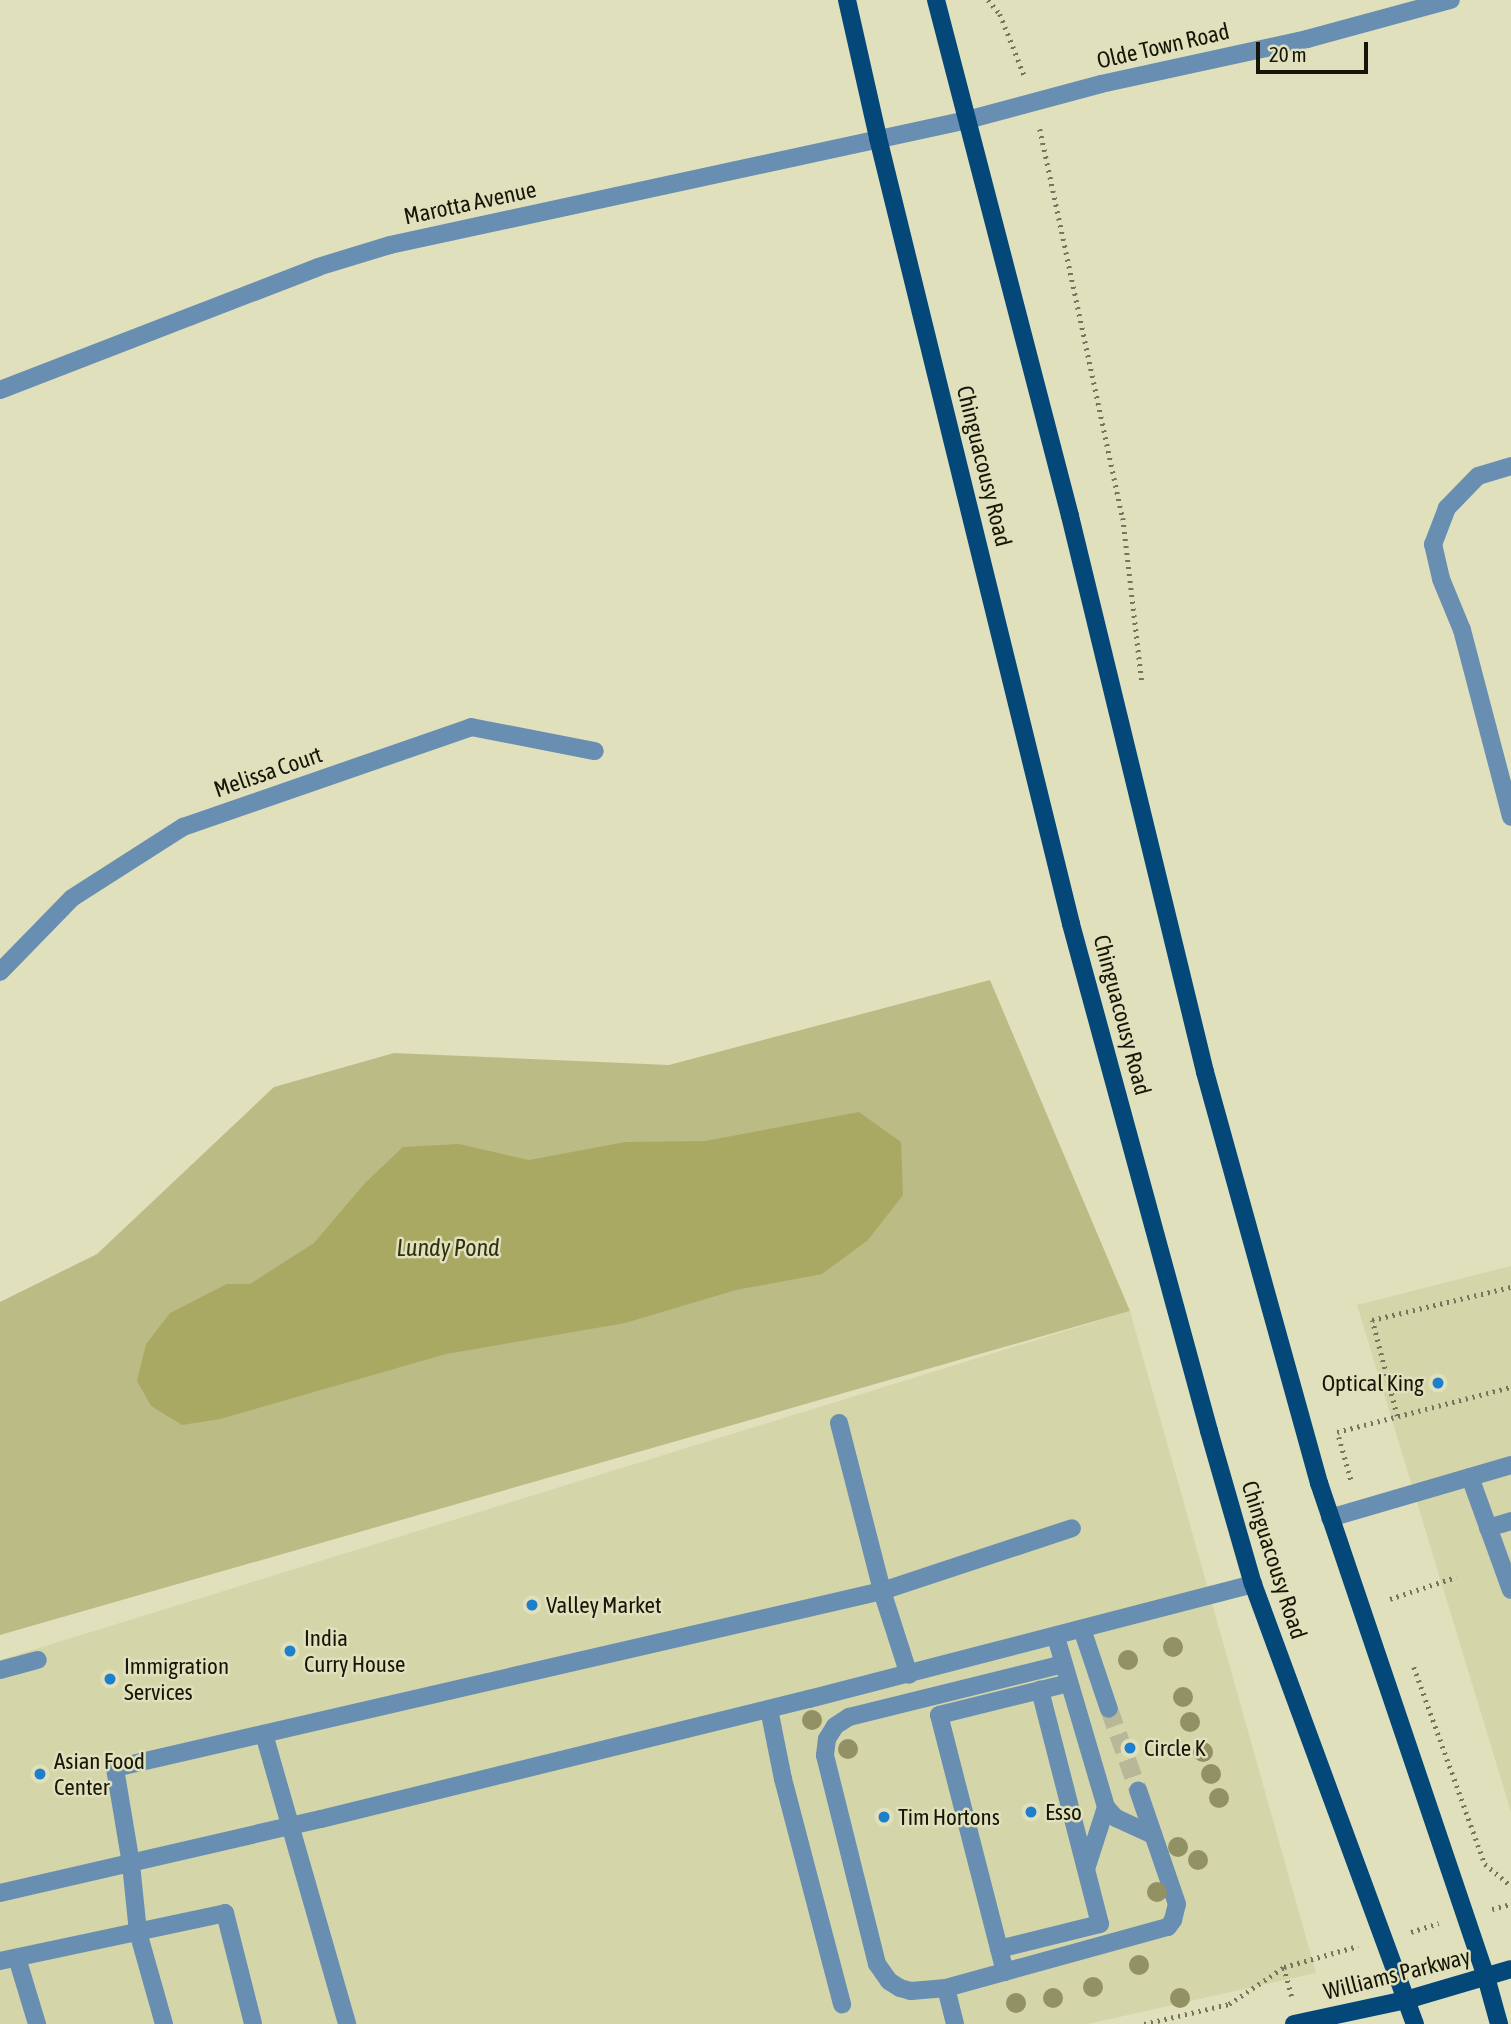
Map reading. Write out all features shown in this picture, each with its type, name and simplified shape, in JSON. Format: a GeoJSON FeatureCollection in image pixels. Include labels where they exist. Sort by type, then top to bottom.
{"type":"FeatureCollection","features":[{"type":"Feature","properties":{"kind":"main road","name":"Chinguacousy Road"},"geometry":{"type":"LineString","coordinates":[[847,0],[878,138],[1072,924],[1252,1584],[1415,2024]]}},
{"type":"Feature","properties":{"kind":"main road"},"geometry":{"type":"LineString","coordinates":[[936,0],[1070,516],[1205,1072],[1330,1518],[1486,1977],[1499,2024]]}},
{"type":"Feature","properties":{"kind":"main road","name":"Williams Parkway"},"geometry":{"type":"LineString","coordinates":[[1294,2024],[1406,2000],[1511,1969]]}},
{"type":"Feature","properties":{"kind":"street","name":"Olde Town Road"},"geometry":{"type":"LineString","coordinates":[[967,120],[1307,39],[1451,0]]}},
{"type":"Feature","properties":{"kind":"street","name":"Marotta Avenue"},"geometry":{"type":"LineString","coordinates":[[0,390],[318,267],[390,245],[967,120]]}},
{"type":"Feature","properties":{"kind":"street"},"geometry":{"type":"LineString","coordinates":[[1511,466],[1478,476],[1447,508],[1433,544],[1441,579],[1462,630],[1511,817]]}},
{"type":"Feature","properties":{"kind":"street","name":"Melissa Court"},"geometry":{"type":"LineString","coordinates":[[0,972],[72,898],[183,827],[471,727],[595,751]]}},
{"type":"Feature","properties":{"kind":"street"},"geometry":{"type":"LineString","coordinates":[[839,1423],[883,1591],[909,1675]]}},
{"type":"Feature","properties":{"kind":"street"},"geometry":{"type":"LineString","coordinates":[[1330,1518],[1511,1465]]}},
{"type":"Feature","properties":{"kind":"street"},"geometry":{"type":"LineString","coordinates":[[1469,1477],[1488,1528],[1503,1545],[1511,1590]]}},
{"type":"Feature","properties":{"kind":"street"},"geometry":{"type":"LineString","coordinates":[[1488,1528],[1511,1521]]}},
{"type":"Feature","properties":{"kind":"street"},"geometry":{"type":"LineString","coordinates":[[164,2024],[138,1932],[131,1864],[115,1769],[883,1591],[1072,1528]]}},
{"type":"Feature","properties":{"kind":"street"},"geometry":{"type":"LineString","coordinates":[[0,1894],[292,1826],[909,1675],[1252,1584]]}},
{"type":"Feature","properties":{"kind":"street"},"geometry":{"type":"LineString","coordinates":[[1082,1629],[1109,1709]]}},
{"type":"Feature","properties":{"kind":"street"},"geometry":{"type":"LineString","coordinates":[[1056,1637],[1106,1807],[1116,1818],[1153,1835]]}},
{"type":"Feature","properties":{"kind":"street"},"geometry":{"type":"LineString","coordinates":[[0,1670],[38,1660]]}},
{"type":"Feature","properties":{"kind":"street"},"geometry":{"type":"LineString","coordinates":[[1063,1664],[849,1717],[835,1726],[827,1739],[825,1755],[877,1964],[889,1981],[911,1991],[946,1988],[1168,1927],[1173,1920],[1177,1904],[1138,1790]]}},
{"type":"Feature","properties":{"kind":"street"},"geometry":{"type":"LineString","coordinates":[[1005,1972],[939,1714],[1069,1683]]}},
{"type":"Feature","properties":{"kind":"street"},"geometry":{"type":"LineString","coordinates":[[999,1950],[1100,1924],[1040,1690]]}},
{"type":"Feature","properties":{"kind":"street"},"geometry":{"type":"LineString","coordinates":[[769,1709],[783,1779],[842,2004]]}},
{"type":"Feature","properties":{"kind":"street"},"geometry":{"type":"LineString","coordinates":[[264,1734],[347,2024]]}},
{"type":"Feature","properties":{"kind":"street"},"geometry":{"type":"LineString","coordinates":[[1087,1869],[1106,1807]]}},
{"type":"Feature","properties":{"kind":"street"},"geometry":{"type":"LineString","coordinates":[[37,2024],[8,1960],[225,1913],[253,2024]]}},
{"type":"Feature","properties":{"kind":"street"},"geometry":{"type":"LineString","coordinates":[[946,1988],[955,2024]]}},
{"type":"Feature","properties":{"kind":"path"},"geometry":{"type":"LineString","coordinates":[[988,0],[1000,13],[1034,102],[1123,518],[1143,695]]}},
{"type":"Feature","properties":{"kind":"path"},"geometry":{"type":"LineString","coordinates":[[1397,1416],[1372,1320],[1511,1287]]}},
{"type":"Feature","properties":{"kind":"path"},"geometry":{"type":"LineString","coordinates":[[1337,1432],[1511,1387]]}},
{"type":"Feature","properties":{"kind":"path"},"geometry":{"type":"LineString","coordinates":[[1333,1419],[1360,1509]]}},
{"type":"Feature","properties":{"kind":"path"},"geometry":{"type":"LineString","coordinates":[[1390,1599],[1456,1577]]}},
{"type":"Feature","properties":{"kind":"path"},"geometry":{"type":"LineString","coordinates":[[1385,1586],[1394,1612]]}},
{"type":"Feature","properties":{"kind":"path"},"geometry":{"type":"LineString","coordinates":[[1412,1662],[1485,1864],[1511,1886]]}},
{"type":"Feature","properties":{"kind":"path"},"geometry":{"type":"LineString","coordinates":[[1144,2024],[1229,2004],[1284,1967]]}},
{"type":"Feature","properties":{"kind":"shaded area"},"geometry":{"type":"Polygon","coordinates":[[[990,980],[1130,1311],[0,1635],[0,1302],[97,1254],[274,1087],[394,1053],[669,1065],[990,980]]]}},
{"type":"Feature","properties":{"kind":"shaded area"},"geometry":{"type":"Polygon","coordinates":[[[1511,1266],[1511,1812],[1357,1305],[1511,1266]]]}},
{"type":"Feature","properties":{"kind":"shaded area"},"geometry":{"type":"Polygon","coordinates":[[[1130,1311],[1316,1973],[1088,2024],[0,2024],[0,1660],[1130,1311]]]}},
{"type":"Feature","properties":{"kind":"water","name":"Lundy Pond"},"geometry":{"type":"Polygon","coordinates":[[[859,1112],[901,1142],[903,1195],[868,1240],[822,1274],[736,1290],[625,1323],[446,1354],[220,1419],[182,1425],[151,1406],[137,1381],[146,1344],[170,1313],[227,1284],[250,1284],[314,1243],[365,1183],[403,1147],[459,1144],[529,1160],[625,1142],[705,1141],[859,1112]]]}},
{"type":"Feature","properties":{"kind":"tunnel"},"geometry":{"type":"LineString","coordinates":[[1109,1709],[1138,1790]]}},
{"type":"Feature","properties":{"kind":"place","name":"Optical King"},"geometry":{"type":"Point","coordinates":[1438,1383]}},
{"type":"Feature","properties":{"kind":"place","name":"Valley Market"},"geometry":{"type":"Point","coordinates":[532,1605]}},
{"type":"Feature","properties":{"kind":"place","name":"India Curry House"},"geometry":{"type":"Point","coordinates":[290,1651]}},
{"type":"Feature","properties":{"kind":"place","name":"Immigration Services"},"geometry":{"type":"Point","coordinates":[110,1679]}},
{"type":"Feature","properties":{"kind":"place","name":"Circle K"},"geometry":{"type":"Point","coordinates":[1130,1748]}},
{"type":"Feature","properties":{"kind":"place","name":"Asian Food Center"},"geometry":{"type":"Point","coordinates":[40,1774]}},
{"type":"Feature","properties":{"kind":"place","name":"Esso"},"geometry":{"type":"Point","coordinates":[1031,1812]}},
{"type":"Feature","properties":{"kind":"place","name":"Tim Hortons"},"geometry":{"type":"Point","coordinates":[884,1817]}}]}
